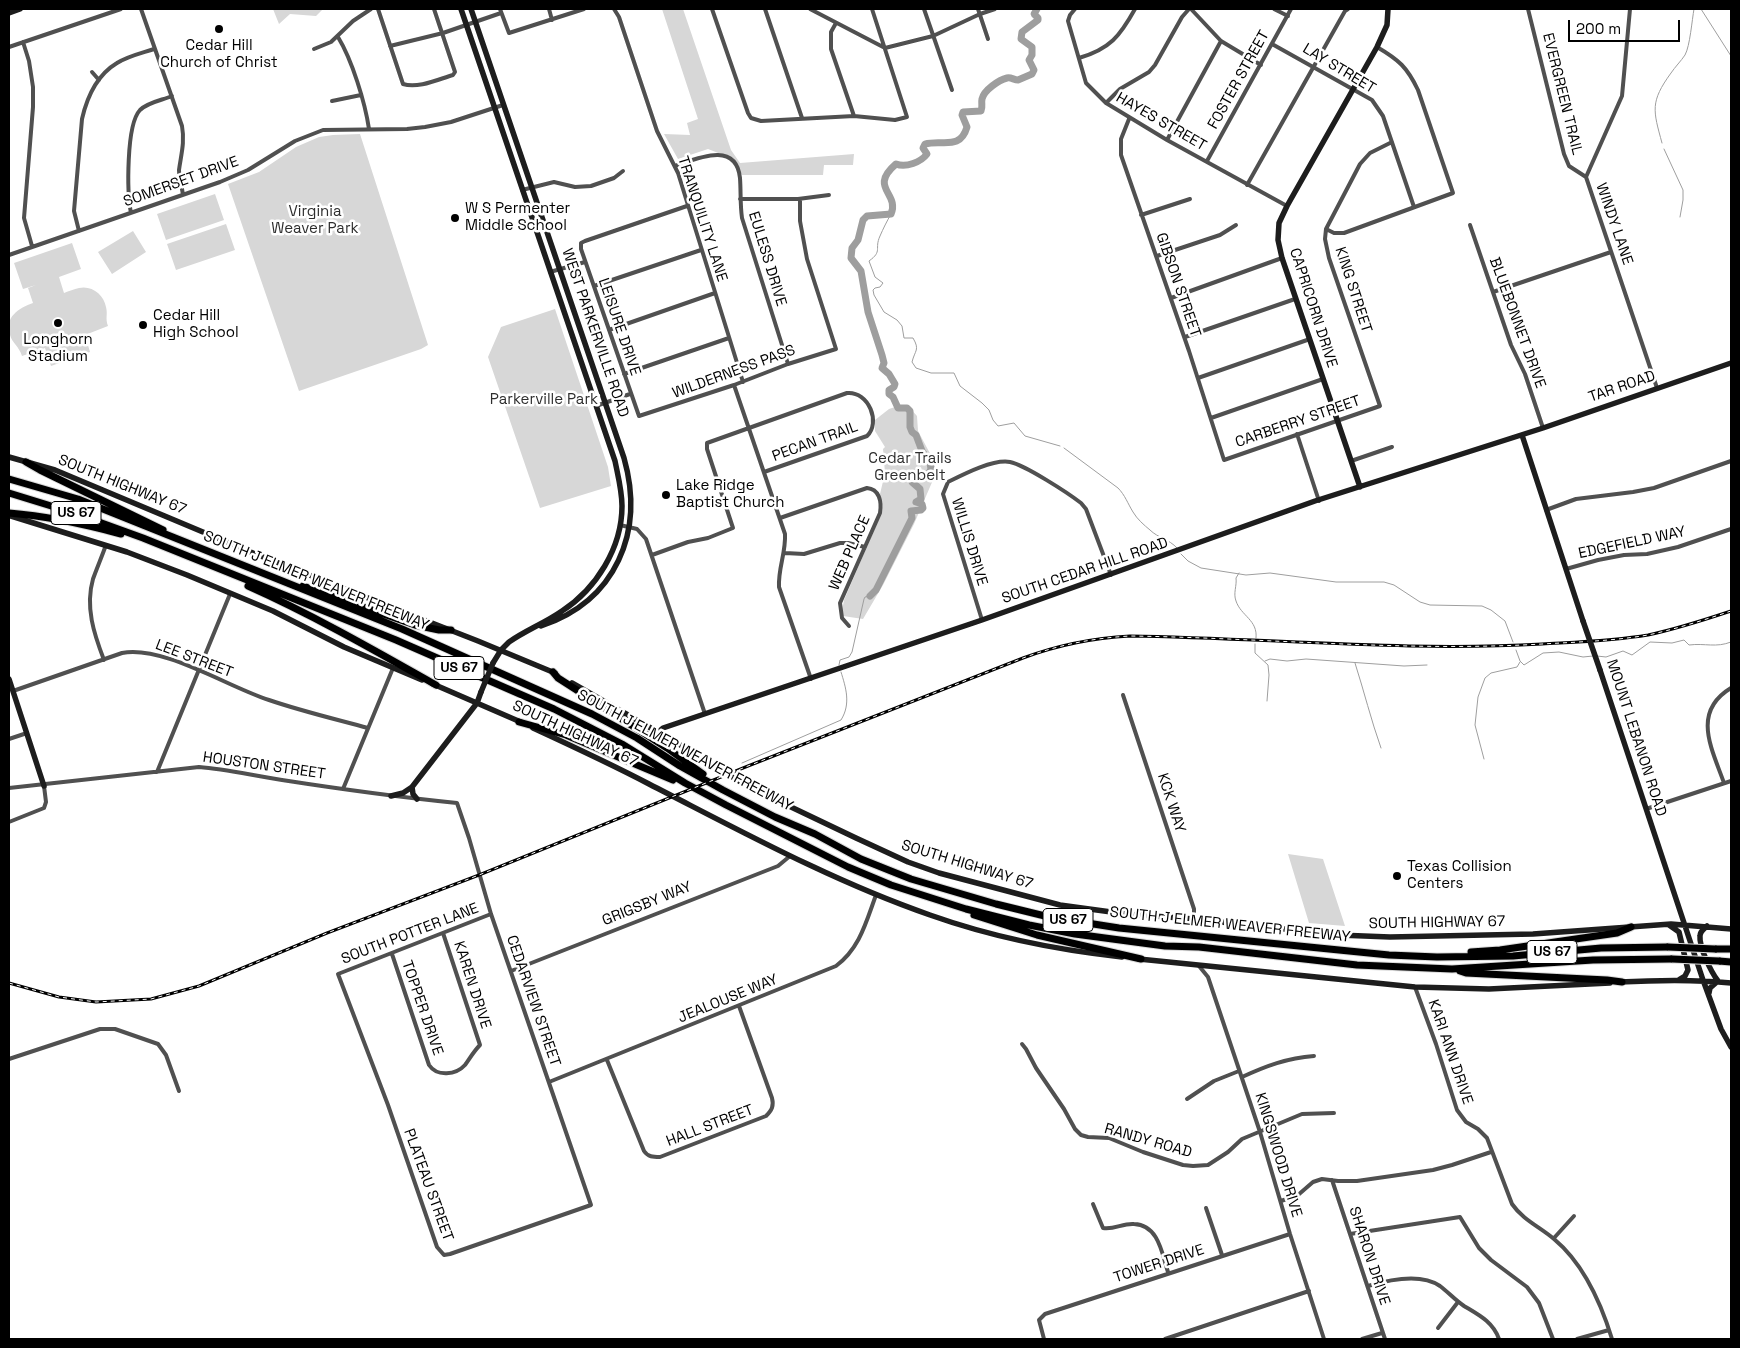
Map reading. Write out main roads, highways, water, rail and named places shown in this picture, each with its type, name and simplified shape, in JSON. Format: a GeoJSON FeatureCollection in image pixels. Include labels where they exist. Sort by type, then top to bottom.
{"type":"FeatureCollection","features":[{"type":"Feature","properties":{"kind":"highway"},"geometry":{"type":"LineString","coordinates":[[26,462],[166,530],[178,540]]}},
{"type":"Feature","properties":{"kind":"highway","name":"SOUTH J ELMER WEAVER FREEWAY"},"geometry":{"type":"LineString","coordinates":[[9,479],[78,499],[402,630],[558,699],[637,738],[680,766],[723,790],[886,870],[951,892],[1041,915],[1119,928],[1194,934],[1347,952],[1437,957],[1513,956],[1601,948],[1668,947],[1731,949]]}},
{"type":"Feature","properties":{"kind":"highway","name":"SOUTH J ELMER WEAVER FREEWAY"},"geometry":{"type":"LineString","coordinates":[[9,493],[74,512],[143,538],[396,640],[554,709],[622,744],[685,783],[848,867],[891,885],[966,909],[1057,930],[1133,942],[1199,947],[1357,965],[1452,969],[1593,960],[1672,959],[1731,962]]}},
{"type":"Feature","properties":{"kind":"highway"},"geometry":{"type":"LineString","coordinates":[[9,514],[35,515],[82,523],[143,538]]}},
{"type":"Feature","properties":{"kind":"highway"},"geometry":{"type":"LineString","coordinates":[[224,571],[238,581],[294,607],[359,641],[436,685]]}},
{"type":"Feature","properties":{"kind":"highway"},"geometry":{"type":"LineString","coordinates":[[274,579],[286,580],[329,594],[415,625],[439,630],[451,630]]}},
{"type":"Feature","properties":{"kind":"highway"},"geometry":{"type":"LineString","coordinates":[[553,672],[558,678],[667,748],[714,781],[723,790]]}},
{"type":"Feature","properties":{"kind":"highway"},"geometry":{"type":"LineString","coordinates":[[519,722],[566,734],[676,781],[685,783]]}},
{"type":"Feature","properties":{"kind":"highway"},"geometry":{"type":"LineString","coordinates":[[966,909],[970,914],[1024,932],[1141,960]]}},
{"type":"Feature","properties":{"kind":"highway"},"geometry":{"type":"LineString","coordinates":[[1437,957],[1617,933],[1631,928]]}},
{"type":"Feature","properties":{"kind":"highway"},"geometry":{"type":"LineString","coordinates":[[1452,969],[1466,973],[1622,982]]}},
{"type":"Feature","properties":{"kind":"main road"},"geometry":{"type":"LineString","coordinates":[[9,13],[20,9]]}},
{"type":"Feature","properties":{"kind":"main road","name":"WEST PARKERVILLE ROAD"},"geometry":{"type":"LineString","coordinates":[[461,9],[615,461],[622,499],[620,525],[613,549],[598,577],[588,589],[561,612],[530,630]]}},
{"type":"Feature","properties":{"kind":"main road","name":"WEST PARKERVILLE ROAD"},"geometry":{"type":"LineString","coordinates":[[471,9],[624,458],[631,496],[629,526],[625,547],[620,560],[596,593],[579,608],[566,616],[530,630]]}},
{"type":"Feature","properties":{"kind":"main road","name":"CAPRICORN DRIVE"},"geometry":{"type":"LineString","coordinates":[[1360,487],[1295,299],[1278,240],[1279,223],[1287,206],[1377,47],[1387,25],[1388,9]]}},
{"type":"Feature","properties":{"kind":"main road"},"geometry":{"type":"LineString","coordinates":[[530,213],[535,214],[539,218],[551,244]]}},
{"type":"Feature","properties":{"kind":"main road"},"geometry":{"type":"LineString","coordinates":[[557,293],[562,293],[566,296],[577,321]]}},
{"type":"Feature","properties":{"kind":"main road","name":"TAR ROAD"},"geometry":{"type":"LineString","coordinates":[[1522,435],[1731,363]]}},
{"type":"Feature","properties":{"kind":"main road","name":"SOUTH CEDAR HILL ROAD"},"geometry":{"type":"LineString","coordinates":[[657,732],[1319,501],[1522,435]]}},
{"type":"Feature","properties":{"kind":"main road","name":"MOUNT LEBANON ROAD"},"geometry":{"type":"LineString","coordinates":[[1522,435],[1684,926],[1721,1029],[1731,1047]]}},
{"type":"Feature","properties":{"kind":"main road","name":"SOUTH HIGHWAY 67"},"geometry":{"type":"LineString","coordinates":[[9,457],[56,470],[253,553],[553,672],[677,743],[747,786],[908,862],[939,872],[1060,905],[1126,914],[1338,934],[1390,937],[1533,934],[1668,925],[1731,929]]}},
{"type":"Feature","properties":{"kind":"main road"},"geometry":{"type":"LineString","coordinates":[[615,461],[624,458]]}},
{"type":"Feature","properties":{"kind":"main road","name":"SOUTH HIGHWAY 67"},"geometry":{"type":"LineString","coordinates":[[9,514],[156,563],[280,615],[344,647],[487,707],[622,770],[790,856],[876,895],[931,916],[987,933],[1085,953],[1415,987],[1489,989],[1678,980],[1731,982]]}},
{"type":"Feature","properties":{"kind":"main road"},"geometry":{"type":"LineString","coordinates":[[391,796],[403,793],[412,787],[477,703],[493,663],[501,650],[509,642],[530,630]]}},
{"type":"Feature","properties":{"kind":"main road"},"geometry":{"type":"LineString","coordinates":[[9,679],[44,786]]}},
{"type":"Feature","properties":{"kind":"main road"},"geometry":{"type":"LineString","coordinates":[[464,722],[468,711],[466,698]]}},
{"type":"Feature","properties":{"kind":"main road"},"geometry":{"type":"LineString","coordinates":[[464,722],[476,711],[487,707]]}},
{"type":"Feature","properties":{"kind":"main road"},"geometry":{"type":"LineString","coordinates":[[412,787],[416,799]]}},
{"type":"Feature","properties":{"kind":"main road"},"geometry":{"type":"LineString","coordinates":[[1668,925],[1679,932],[1688,970],[1685,976],[1678,980]]}},
{"type":"Feature","properties":{"kind":"main road"},"geometry":{"type":"LineString","coordinates":[[1707,926],[1702,931],[1700,937],[1709,969],[1718,981],[1710,988],[1708,995]]}},
{"type":"Feature","properties":{"kind":"waterway"},"geometry":{"type":"LineString","coordinates":[[870,596],[876,590],[912,518],[911,511],[923,508],[922,504],[916,502],[921,499],[920,489],[912,482],[911,478],[913,476],[926,475],[931,469],[930,463],[910,427],[910,411],[907,408],[898,408],[893,397],[889,394],[889,390],[895,384],[889,374],[882,368],[884,363],[868,312],[861,271],[851,258],[852,248],[858,240],[863,220],[867,216],[891,214],[892,201],[884,185],[888,172],[896,164],[909,165],[921,160],[927,154],[923,148],[925,144],[950,143],[960,139],[967,127],[962,115],[963,112],[981,111],[983,96],[992,86],[1000,81],[1008,78],[1018,80],[1032,74],[1034,70],[1029,60],[1032,55],[1032,47],[1021,39],[1022,32],[1038,20],[1034,14],[1037,9]]}},
{"type":"Feature","properties":{"kind":"waterway"},"geometry":{"type":"LineString","coordinates":[[1662,143],[1655,106],[1664,83],[1687,51],[1694,9]]}},
{"type":"Feature","properties":{"kind":"waterway"},"geometry":{"type":"LineString","coordinates":[[1701,9],[1731,56]]}},
{"type":"Feature","properties":{"kind":"waterway"},"geometry":{"type":"LineString","coordinates":[[1664,149],[1683,190],[1680,217]]}},
{"type":"Feature","properties":{"kind":"waterway"},"geometry":{"type":"LineString","coordinates":[[891,214],[878,240],[876,255],[869,261],[875,277],[883,283],[880,287],[873,290],[884,312],[897,320],[902,326],[904,338],[913,338],[917,348],[912,362],[916,368],[931,373],[954,373],[960,386],[989,410],[998,426],[1014,423],[1025,436],[1060,446]]}},
{"type":"Feature","properties":{"kind":"waterway"},"geometry":{"type":"LineString","coordinates":[[1064,448],[1118,488],[1141,522],[1153,533],[1177,548]]}},
{"type":"Feature","properties":{"kind":"waterway"},"geometry":{"type":"LineString","coordinates":[[1181,554],[1188,561],[1201,568],[1246,575],[1270,573],[1336,582],[1384,582],[1394,585],[1420,602],[1430,605],[1482,606],[1491,610],[1505,621],[1513,642]]}},
{"type":"Feature","properties":{"kind":"waterway"},"geometry":{"type":"LineString","coordinates":[[1239,573],[1236,578],[1235,598],[1238,606],[1252,622],[1256,638]]}},
{"type":"Feature","properties":{"kind":"waterway"},"geometry":{"type":"LineString","coordinates":[[839,665],[840,660],[849,657],[852,652],[864,599],[870,596]]}},
{"type":"Feature","properties":{"kind":"waterway"},"geometry":{"type":"LineString","coordinates":[[1597,656],[1606,657],[1623,651],[1632,655],[1650,642],[1672,643],[1684,640],[1689,645],[1715,645],[1731,642]]}},
{"type":"Feature","properties":{"kind":"waterway"},"geometry":{"type":"LineString","coordinates":[[1255,644],[1255,653],[1268,665],[1267,701]]}},
{"type":"Feature","properties":{"kind":"waterway"},"geometry":{"type":"LineString","coordinates":[[1516,650],[1520,661],[1524,665],[1543,653],[1559,652],[1583,657],[1593,656]]}},
{"type":"Feature","properties":{"kind":"waterway"},"geometry":{"type":"LineString","coordinates":[[1265,661],[1270,659],[1287,661],[1306,659],[1404,666],[1427,665]]}},
{"type":"Feature","properties":{"kind":"waterway"},"geometry":{"type":"LineString","coordinates":[[1484,759],[1475,725],[1478,697],[1485,678],[1491,673],[1517,667],[1520,662]]}},
{"type":"Feature","properties":{"kind":"waterway"},"geometry":{"type":"LineString","coordinates":[[1355,663],[1381,748]]}},
{"type":"Feature","properties":{"kind":"waterway"},"geometry":{"type":"LineString","coordinates":[[742,763],[841,720],[847,702],[841,672]]}},
{"type":"Feature","properties":{"kind":"railway"},"geometry":{"type":"LineString","coordinates":[[9,983],[59,997],[96,1002],[151,999],[199,986],[327,933],[479,875],[748,766],[1023,658],[1049,649],[1076,643],[1130,636],[1388,646],[1542,644],[1608,640],[1648,635],[1731,611]]}},
{"type":"Feature","properties":{"kind":"place","name":"Cedar Hill Church of Christ"},"geometry":{"type":"Point","coordinates":[219,29]}},
{"type":"Feature","properties":{"kind":"place","name":"W S Permenter Middle School"},"geometry":{"type":"Point","coordinates":[455,218]}},
{"type":"Feature","properties":{"kind":"place","name":"Longhorn Stadium"},"geometry":{"type":"Point","coordinates":[58,323]}},
{"type":"Feature","properties":{"kind":"place","name":"Cedar Hill High School"},"geometry":{"type":"Point","coordinates":[143,325]}},
{"type":"Feature","properties":{"kind":"place","name":"Lake Ridge Baptist Church"},"geometry":{"type":"Point","coordinates":[666,495]}},
{"type":"Feature","properties":{"kind":"place","name":"Texas Collision Centers"},"geometry":{"type":"Point","coordinates":[1397,876]}},
{"type":"Feature","properties":{"kind":"park label","name":"Virginia Weaver Park"},"geometry":{"type":"Point","coordinates":[315,220]}},
{"type":"Feature","properties":{"kind":"park label","name":"Parkerville Park"},"geometry":{"type":"Point","coordinates":[544,400]}},
{"type":"Feature","properties":{"kind":"park label","name":"Cedar Trails Greenbelt"},"geometry":{"type":"Point","coordinates":[910,468]}}]}
